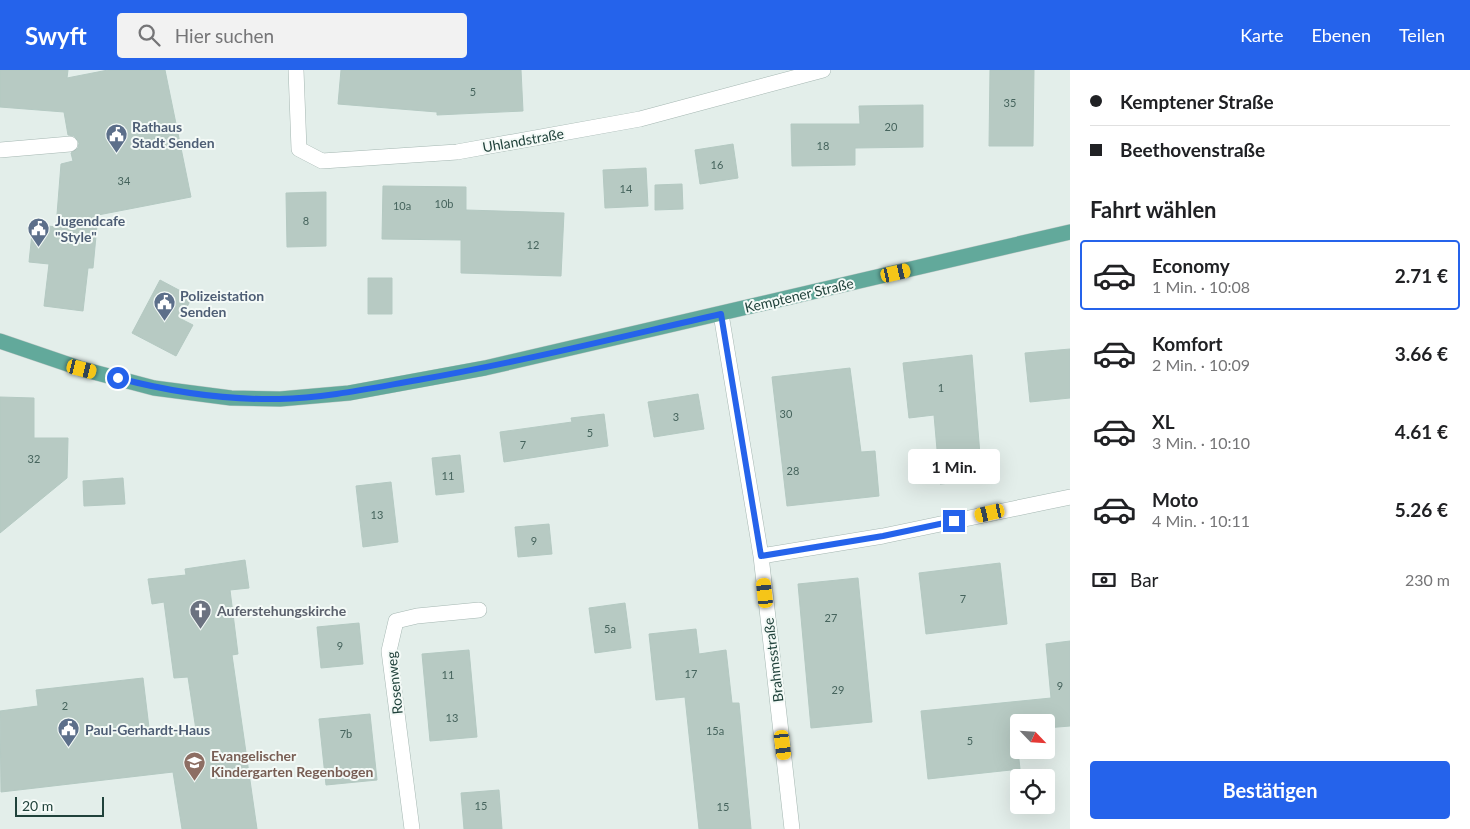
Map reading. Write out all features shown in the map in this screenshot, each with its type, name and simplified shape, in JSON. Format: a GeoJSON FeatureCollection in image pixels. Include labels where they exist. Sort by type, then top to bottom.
{"type":"FeatureCollection","features":[{"type":"Feature","properties":{"kind":"main road","name":"Kemptener Straße"},"geometry":{"type":"LineString","coordinates":[[0,341],[82,369],[154,388],[231,398],[280,399],[349,393],[485,368],[1070,232]]}},
{"type":"Feature","properties":{"kind":"street","name":"Uhlandstraße"},"geometry":{"type":"LineString","coordinates":[[296,70],[299,149],[322,161],[457,152],[564,133],[640,119],[823,70]]}},
{"type":"Feature","properties":{"kind":"street"},"geometry":{"type":"LineString","coordinates":[[0,150],[70,144]]}},
{"type":"Feature","properties":{"kind":"street","name":"Brahmsstraße"},"geometry":{"type":"LineString","coordinates":[[721,314],[761,556],[792,829]]}},
{"type":"Feature","properties":{"kind":"street"},"geometry":{"type":"LineString","coordinates":[[761,556],[883,536],[1070,497]]}},
{"type":"Feature","properties":{"kind":"street","name":"Rosenweg"},"geometry":{"type":"LineString","coordinates":[[412,829],[389,650],[396,621],[417,616],[479,610]]}},
{"type":"Feature","properties":{"kind":"building"},"geometry":{"type":"Polygon","coordinates":[[[0,70],[68,70],[67,78],[108,70],[165,70],[191,197],[98,215],[93,268],[88,268],[83,311],[44,306],[49,264],[29,262],[33,224],[56,227],[61,164],[73,161],[71,153],[78,148],[79,143],[74,136],[68,135],[64,112],[0,107],[0,70]]]}},
{"type":"Feature","properties":{"kind":"building"},"geometry":{"type":"Polygon","coordinates":[[[341,70],[521,70],[523,111],[437,115],[437,112],[338,104],[341,70]]]}},
{"type":"Feature","properties":{"kind":"building"},"geometry":{"type":"Polygon","coordinates":[[[990,70],[1034,70],[1033,146],[989,146],[990,70]]]}},
{"type":"Feature","properties":{"kind":"building"},"geometry":{"type":"Polygon","coordinates":[[[923,105],[923,147],[855,148],[855,165],[792,166],[791,124],[860,124],[859,106],[923,105]]]}},
{"type":"Feature","properties":{"kind":"building"},"geometry":{"type":"Polygon","coordinates":[[[733,144],[738,178],[700,184],[695,150],[733,144]]]}},
{"type":"Feature","properties":{"kind":"building"},"geometry":{"type":"Polygon","coordinates":[[[646,168],[648,206],[605,208],[603,170],[646,168]]]}},
{"type":"Feature","properties":{"kind":"building"},"geometry":{"type":"Polygon","coordinates":[[[682,184],[683,209],[655,210],[655,185],[682,184]]]}},
{"type":"Feature","properties":{"kind":"building"},"geometry":{"type":"Polygon","coordinates":[[[383,186],[466,187],[466,210],[564,213],[561,276],[461,273],[461,240],[382,239],[383,186]]]}},
{"type":"Feature","properties":{"kind":"building"},"geometry":{"type":"Polygon","coordinates":[[[326,192],[326,246],[287,247],[286,193],[326,192]]]}},
{"type":"Feature","properties":{"kind":"building"},"geometry":{"type":"Polygon","coordinates":[[[368,278],[392,278],[392,314],[368,314],[368,278]]]}},
{"type":"Feature","properties":{"kind":"building"},"geometry":{"type":"Polygon","coordinates":[[[160,280],[192,297],[181,319],[193,325],[176,356],[132,333],[160,280]]]}},
{"type":"Feature","properties":{"kind":"building"},"geometry":{"type":"Polygon","coordinates":[[[1070,349],[1070,398],[1030,402],[1025,353],[1070,349]]]}},
{"type":"Feature","properties":{"kind":"building"},"geometry":{"type":"Polygon","coordinates":[[[972,355],[982,480],[940,484],[934,415],[909,418],[903,363],[972,355]]]}},
{"type":"Feature","properties":{"kind":"building"},"geometry":{"type":"Polygon","coordinates":[[[850,368],[861,452],[875,451],[879,496],[787,506],[772,377],[850,368]]]}},
{"type":"Feature","properties":{"kind":"building"},"geometry":{"type":"Polygon","coordinates":[[[698,394],[704,429],[654,437],[648,402],[698,394]]]}},
{"type":"Feature","properties":{"kind":"building"},"geometry":{"type":"Polygon","coordinates":[[[0,397],[34,398],[34,438],[68,438],[67,478],[0,533],[0,397]]]}},
{"type":"Feature","properties":{"kind":"building"},"geometry":{"type":"Polygon","coordinates":[[[604,414],[608,446],[504,462],[500,432],[572,422],[571,418],[604,414]]]}},
{"type":"Feature","properties":{"kind":"building"},"geometry":{"type":"Polygon","coordinates":[[[460,455],[464,492],[436,495],[432,458],[460,455]]]}},
{"type":"Feature","properties":{"kind":"building"},"geometry":{"type":"Polygon","coordinates":[[[123,478],[125,504],[84,506],[83,481],[123,478]]]}},
{"type":"Feature","properties":{"kind":"building"},"geometry":{"type":"Polygon","coordinates":[[[391,482],[398,542],[363,547],[356,486],[391,482]]]}},
{"type":"Feature","properties":{"kind":"building"},"geometry":{"type":"Polygon","coordinates":[[[549,524],[552,554],[518,557],[515,527],[549,524]]]}},
{"type":"Feature","properties":{"kind":"building"},"geometry":{"type":"Polygon","coordinates":[[[245,560],[249,588],[230,590],[238,654],[232,655],[257,829],[182,829],[173,772],[1,792],[0,711],[38,706],[36,690],[143,678],[150,736],[196,730],[188,677],[174,678],[164,602],[152,604],[148,579],[186,575],[185,569],[245,560]]]}},
{"type":"Feature","properties":{"kind":"building"},"geometry":{"type":"Polygon","coordinates":[[[1000,563],[1007,624],[926,634],[919,573],[1000,563]]]}},
{"type":"Feature","properties":{"kind":"building"},"geometry":{"type":"Polygon","coordinates":[[[858,578],[872,722],[811,728],[798,584],[858,578]]]}},
{"type":"Feature","properties":{"kind":"building"},"geometry":{"type":"Polygon","coordinates":[[[625,603],[631,648],[595,653],[589,608],[625,603]]]}},
{"type":"Feature","properties":{"kind":"building"},"geometry":{"type":"Polygon","coordinates":[[[359,623],[363,664],[321,668],[317,627],[359,623]]]}},
{"type":"Feature","properties":{"kind":"building"},"geometry":{"type":"Polygon","coordinates":[[[696,629],[699,654],[726,650],[732,703],[739,703],[751,829],[699,829],[685,697],[656,700],[649,634],[696,629]]]}},
{"type":"Feature","properties":{"kind":"building"},"geometry":{"type":"Polygon","coordinates":[[[1070,641],[1070,726],[1055,727],[1055,714],[1010,714],[1010,759],[1019,759],[1020,769],[928,779],[921,711],[1051,698],[1046,644],[1070,641]]]}},
{"type":"Feature","properties":{"kind":"building"},"geometry":{"type":"Polygon","coordinates":[[[469,650],[477,737],[430,741],[422,654],[469,650]]]}},
{"type":"Feature","properties":{"kind":"building"},"geometry":{"type":"Polygon","coordinates":[[[370,714],[377,780],[326,785],[319,719],[370,714]]]}},
{"type":"Feature","properties":{"kind":"building"},"geometry":{"type":"Polygon","coordinates":[[[499,790],[502,829],[464,829],[461,793],[499,790]]]}},
{"type":"Feature","properties":{"kind":"place","name":"Rathaus Stadt Senden"},"geometry":{"type":"Point","coordinates":[116,153]}},
{"type":"Feature","properties":{"kind":"place","name":"Jugendcafe \"Style\""},"geometry":{"type":"Point","coordinates":[39,247]}},
{"type":"Feature","properties":{"kind":"place","name":"Polizeistation Senden"},"geometry":{"type":"Point","coordinates":[164,322]}},
{"type":"Feature","properties":{"kind":"place","name":"Auferstehungskirche"},"geometry":{"type":"Point","coordinates":[201,629]}},
{"type":"Feature","properties":{"kind":"place","name":"Paul-Gerhardt-Haus"},"geometry":{"type":"Point","coordinates":[69,748]}},
{"type":"Feature","properties":{"kind":"place","name":"Evangelischer Kindergarten Regenbogen"},"geometry":{"type":"Point","coordinates":[195,782]}},
{"type":"Feature","properties":{"kind":"route"},"geometry":{"type":"LineString","coordinates":[[118,378],[154,388],[231,398],[280,399],[349,393],[485,368],[721,314],[761,556],[883,536],[954,521]]}}]}
